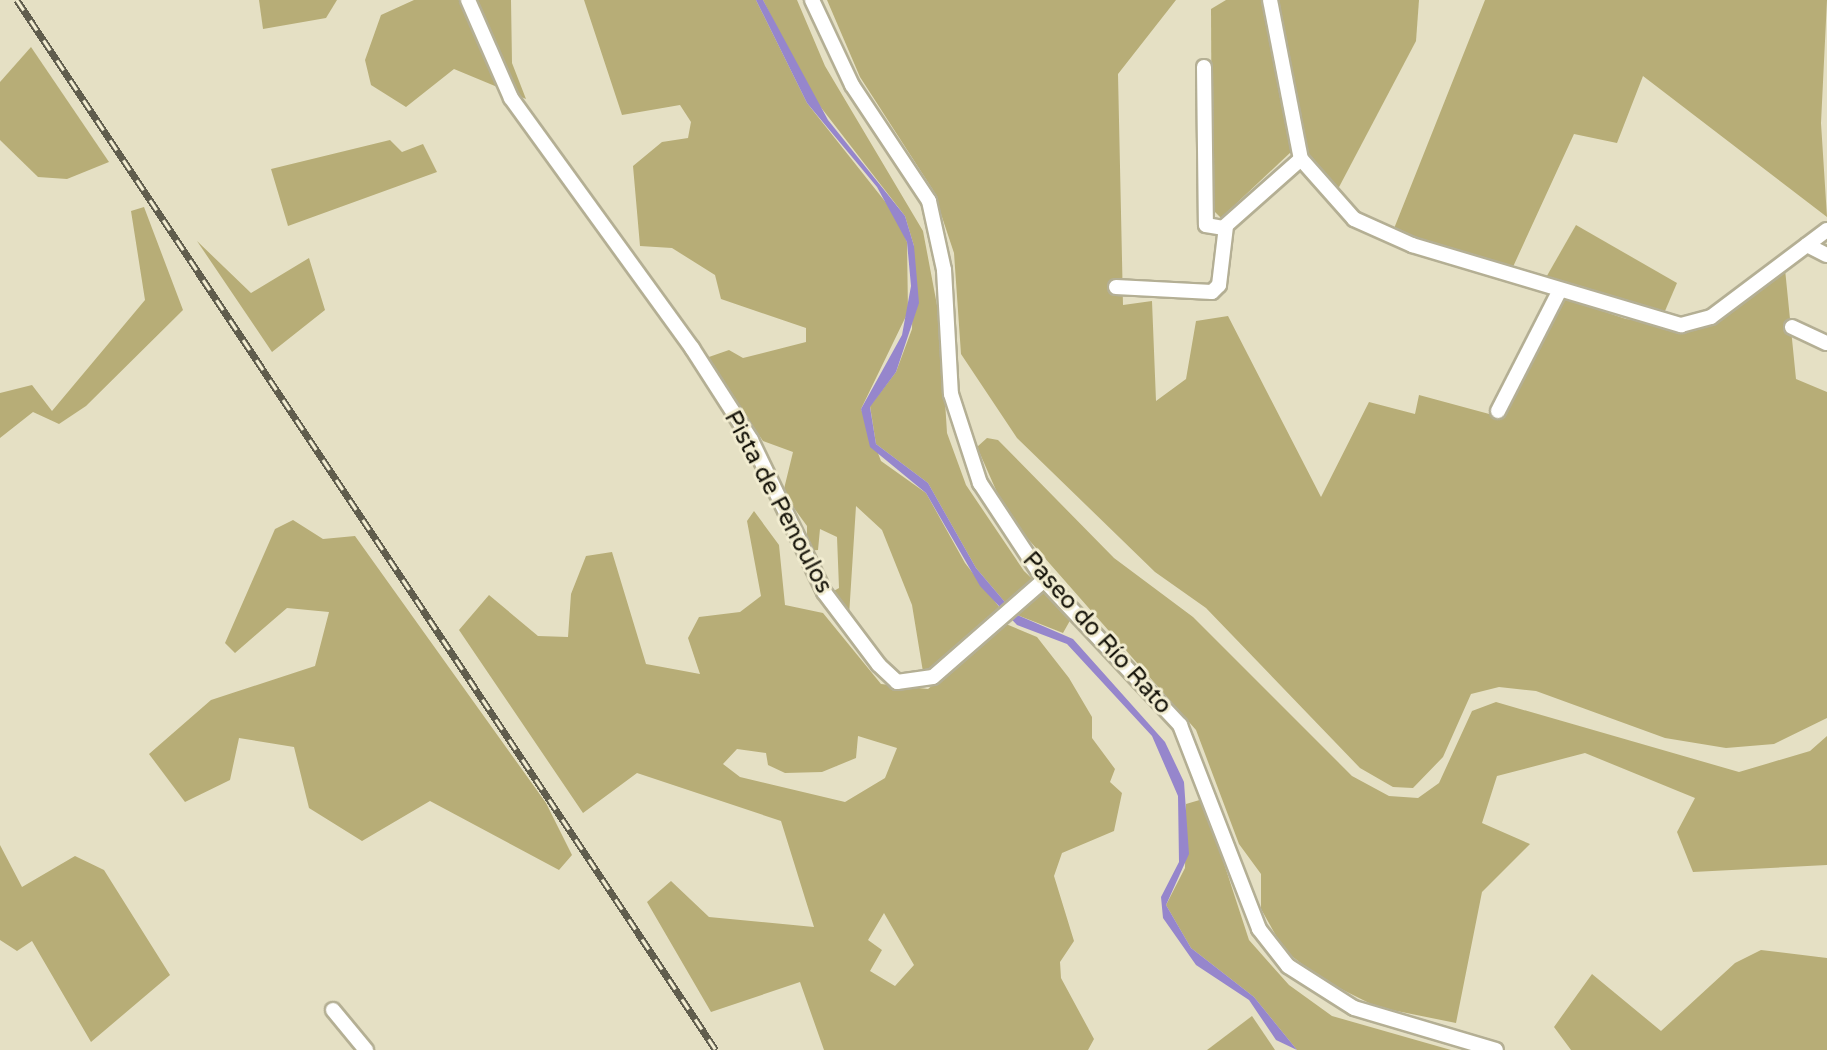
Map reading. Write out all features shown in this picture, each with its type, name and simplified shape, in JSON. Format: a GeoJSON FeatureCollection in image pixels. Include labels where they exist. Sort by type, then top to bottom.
{"type":"FeatureCollection","features":[{"type":"Feature","properties":{"kind":"street","name":"Pista de Penoulos"},"geometry":{"type":"LineString","coordinates":[[468,0],[511,98],[700,362],[751,440],[810,569],[879,665],[897,682],[914,684],[1039,585]]}},
{"type":"Feature","properties":{"kind":"street","name":"Paseo do Río Rato"},"geometry":{"type":"LineString","coordinates":[[812,0],[852,85],[929,201],[964,444],[1007,531],[1039,585],[1180,725],[1249,912],[1288,966],[1354,1008],[1496,1050]]}},
{"type":"Feature","properties":{"kind":"street"},"geometry":{"type":"LineString","coordinates":[[1270,0],[1301,159],[1354,219],[1559,292],[1681,325],[1711,317],[1827,230]]}},
{"type":"Feature","properties":{"kind":"street"},"geometry":{"type":"LineString","coordinates":[[1204,67],[1206,225],[1226,226]]}},
{"type":"Feature","properties":{"kind":"street"},"geometry":{"type":"LineString","coordinates":[[1116,287],[1212,292],[1219,285],[1226,226],[1301,159]]}},
{"type":"Feature","properties":{"kind":"street"},"geometry":{"type":"LineString","coordinates":[[1807,245],[1827,255]]}},
{"type":"Feature","properties":{"kind":"street"},"geometry":{"type":"LineString","coordinates":[[1498,411],[1559,292]]}},
{"type":"Feature","properties":{"kind":"street"},"geometry":{"type":"LineString","coordinates":[[1792,327],[1827,343]]}},
{"type":"Feature","properties":{"kind":"street"},"geometry":{"type":"LineString","coordinates":[[333,1010],[366,1050]]}},
{"type":"Feature","properties":{"kind":"shaded area"},"geometry":{"type":"Polygon","coordinates":[[[259,0],[337,0],[326,18],[263,29],[259,0]]]}},
{"type":"Feature","properties":{"kind":"shaded area"},"geometry":{"type":"Polygon","coordinates":[[[414,0],[511,0],[512,63],[526,99],[454,69],[406,107],[371,85],[365,60],[381,15],[414,0]]]}},
{"type":"Feature","properties":{"kind":"shaded area"},"geometry":{"type":"Polygon","coordinates":[[[584,0],[756,0],[807,103],[895,214],[907,242],[908,312],[861,409],[881,461],[926,493],[965,563],[1000,608],[924,678],[912,605],[882,530],[856,506],[849,616],[832,592],[839,588],[837,537],[820,529],[818,550],[807,551],[807,526],[783,493],[793,452],[763,441],[706,358],[729,350],[743,358],[806,342],[806,328],[721,299],[715,275],[672,248],[640,246],[633,166],[662,142],[688,138],[691,122],[680,105],[622,115],[584,0]]]}},
{"type":"Feature","properties":{"kind":"shaded area"},"geometry":{"type":"Polygon","coordinates":[[[756,0],[763,0],[828,120],[905,216],[914,246],[919,303],[896,372],[870,407],[876,444],[928,483],[976,568],[1015,614],[1073,639],[1165,742],[1184,782],[1189,854],[1166,905],[1191,948],[1254,997],[1297,1050],[1276,1040],[1249,1000],[1196,965],[1163,918],[1161,897],[1179,862],[1178,796],[1152,736],[1067,644],[1017,625],[980,586],[926,493],[870,447],[861,409],[902,335],[911,286],[907,242],[877,187],[807,103],[756,0]]]}},
{"type":"Feature","properties":{"kind":"shaded area"},"geometry":{"type":"Polygon","coordinates":[[[763,0],[797,0],[825,66],[923,231],[940,321],[947,433],[966,485],[1024,571],[1072,617],[1063,633],[1015,614],[976,568],[928,483],[876,444],[870,406],[896,372],[912,329],[914,246],[905,216],[809,92],[763,0]]]}},
{"type":"Feature","properties":{"kind":"shaded area"},"geometry":{"type":"Polygon","coordinates":[[[827,0],[1176,0],[1118,74],[1123,305],[1152,301],[1156,401],[1186,379],[1196,321],[1228,316],[1321,497],[1369,402],[1415,414],[1419,395],[1504,418],[1564,298],[1626,319],[1692,326],[1785,269],[1796,379],[1827,392],[1827,718],[1774,744],[1726,748],[1665,738],[1536,691],[1499,687],[1471,694],[1443,757],[1413,788],[1393,787],[1360,768],[1206,608],[1155,572],[1017,438],[961,354],[954,253],[933,190],[860,77],[827,0]]]}},
{"type":"Feature","properties":{"kind":"shaded area"},"geometry":{"type":"Polygon","coordinates":[[[1226,0],[1265,0],[1292,151],[1221,218],[1212,209],[1211,9],[1226,0]]]}},
{"type":"Feature","properties":{"kind":"shaded area"},"geometry":{"type":"Polygon","coordinates":[[[1277,0],[1419,0],[1416,41],[1338,189],[1295,143],[1277,0]]]}},
{"type":"Feature","properties":{"kind":"shaded area"},"geometry":{"type":"Polygon","coordinates":[[[1485,0],[1827,0],[1821,123],[1827,217],[1643,76],[1617,143],[1574,134],[1512,269],[1393,231],[1485,0]]]}},
{"type":"Feature","properties":{"kind":"shaded area"},"geometry":{"type":"Polygon","coordinates":[[[31,47],[109,162],[67,179],[38,177],[0,140],[0,82],[31,47]]]}},
{"type":"Feature","properties":{"kind":"shaded area"},"geometry":{"type":"Polygon","coordinates":[[[390,140],[402,152],[423,144],[437,172],[288,226],[271,169],[390,140]]]}},
{"type":"Feature","properties":{"kind":"shaded area"},"geometry":{"type":"Polygon","coordinates":[[[144,207],[183,310],[86,406],[59,424],[33,412],[0,438],[0,393],[32,385],[52,411],[145,300],[131,211],[144,207]]]}},
{"type":"Feature","properties":{"kind":"shaded area"},"geometry":{"type":"Polygon","coordinates":[[[1576,225],[1677,283],[1662,318],[1544,281],[1576,225]]]}},
{"type":"Feature","properties":{"kind":"shaded area"},"geometry":{"type":"Polygon","coordinates":[[[197,241],[251,293],[309,258],[325,310],[272,352],[197,241]]]}},
{"type":"Feature","properties":{"kind":"shaded area"},"geometry":{"type":"Polygon","coordinates":[[[987,438],[998,440],[1114,558],[1193,617],[1352,776],[1389,796],[1418,798],[1439,783],[1472,711],[1496,702],[1739,772],[1810,751],[1827,736],[1827,865],[1693,872],[1677,832],[1695,798],[1585,753],[1497,776],[1482,823],[1530,844],[1482,892],[1456,1023],[1377,1007],[1321,979],[1284,950],[1261,909],[1261,874],[1239,844],[1196,730],[1007,515],[977,447],[987,438]]]}},
{"type":"Feature","properties":{"kind":"shaded area"},"geometry":{"type":"Polygon","coordinates":[[[754,511],[779,545],[785,605],[823,613],[881,684],[928,689],[1006,624],[1037,637],[1069,678],[1092,717],[1092,738],[1115,769],[1110,782],[1122,793],[1114,831],[1062,853],[1054,876],[1074,941],[1060,962],[1061,978],[1094,1039],[1088,1050],[824,1050],[800,982],[711,1012],[647,902],[671,881],[709,917],[814,927],[781,821],[637,773],[583,813],[459,630],[489,595],[538,636],[568,637],[571,594],[586,556],[612,552],[646,664],[700,674],[688,638],[699,617],[740,612],[761,596],[747,521],[754,511]],[[858,736],[856,758],[822,772],[785,773],[768,765],[766,753],[737,749],[723,764],[740,777],[845,802],[885,778],[897,748],[858,736]],[[884,913],[868,940],[882,950],[870,971],[895,986],[914,965],[884,913]]]}},
{"type":"Feature","properties":{"kind":"shaded area"},"geometry":{"type":"Polygon","coordinates":[[[293,520],[323,539],[355,536],[546,803],[572,855],[559,870],[430,801],[362,841],[309,808],[294,747],[239,738],[230,780],[185,802],[149,754],[211,700],[315,666],[329,612],[287,608],[235,653],[225,643],[275,529],[293,520]]]}},
{"type":"Feature","properties":{"kind":"shaded area"},"geometry":{"type":"Polygon","coordinates":[[[1203,799],[1249,940],[1289,985],[1332,1016],[1451,1050],[1297,1050],[1254,997],[1191,948],[1166,905],[1185,868],[1186,804],[1203,799]]]}},
{"type":"Feature","properties":{"kind":"shaded area"},"geometry":{"type":"Polygon","coordinates":[[[0,845],[22,887],[75,856],[104,870],[170,975],[91,1042],[32,941],[17,951],[0,940],[0,845]]]}},
{"type":"Feature","properties":{"kind":"shaded area"},"geometry":{"type":"Polygon","coordinates":[[[1761,950],[1827,958],[1827,1050],[1571,1050],[1554,1027],[1592,974],[1661,1031],[1735,963],[1761,950]]]}},
{"type":"Feature","properties":{"kind":"shaded area"},"geometry":{"type":"Polygon","coordinates":[[[1252,1016],[1275,1050],[1207,1050],[1252,1016]]]}},
{"type":"Feature","properties":{"kind":"railway"},"geometry":{"type":"LineString","coordinates":[[17,0],[716,1050]]}}]}
